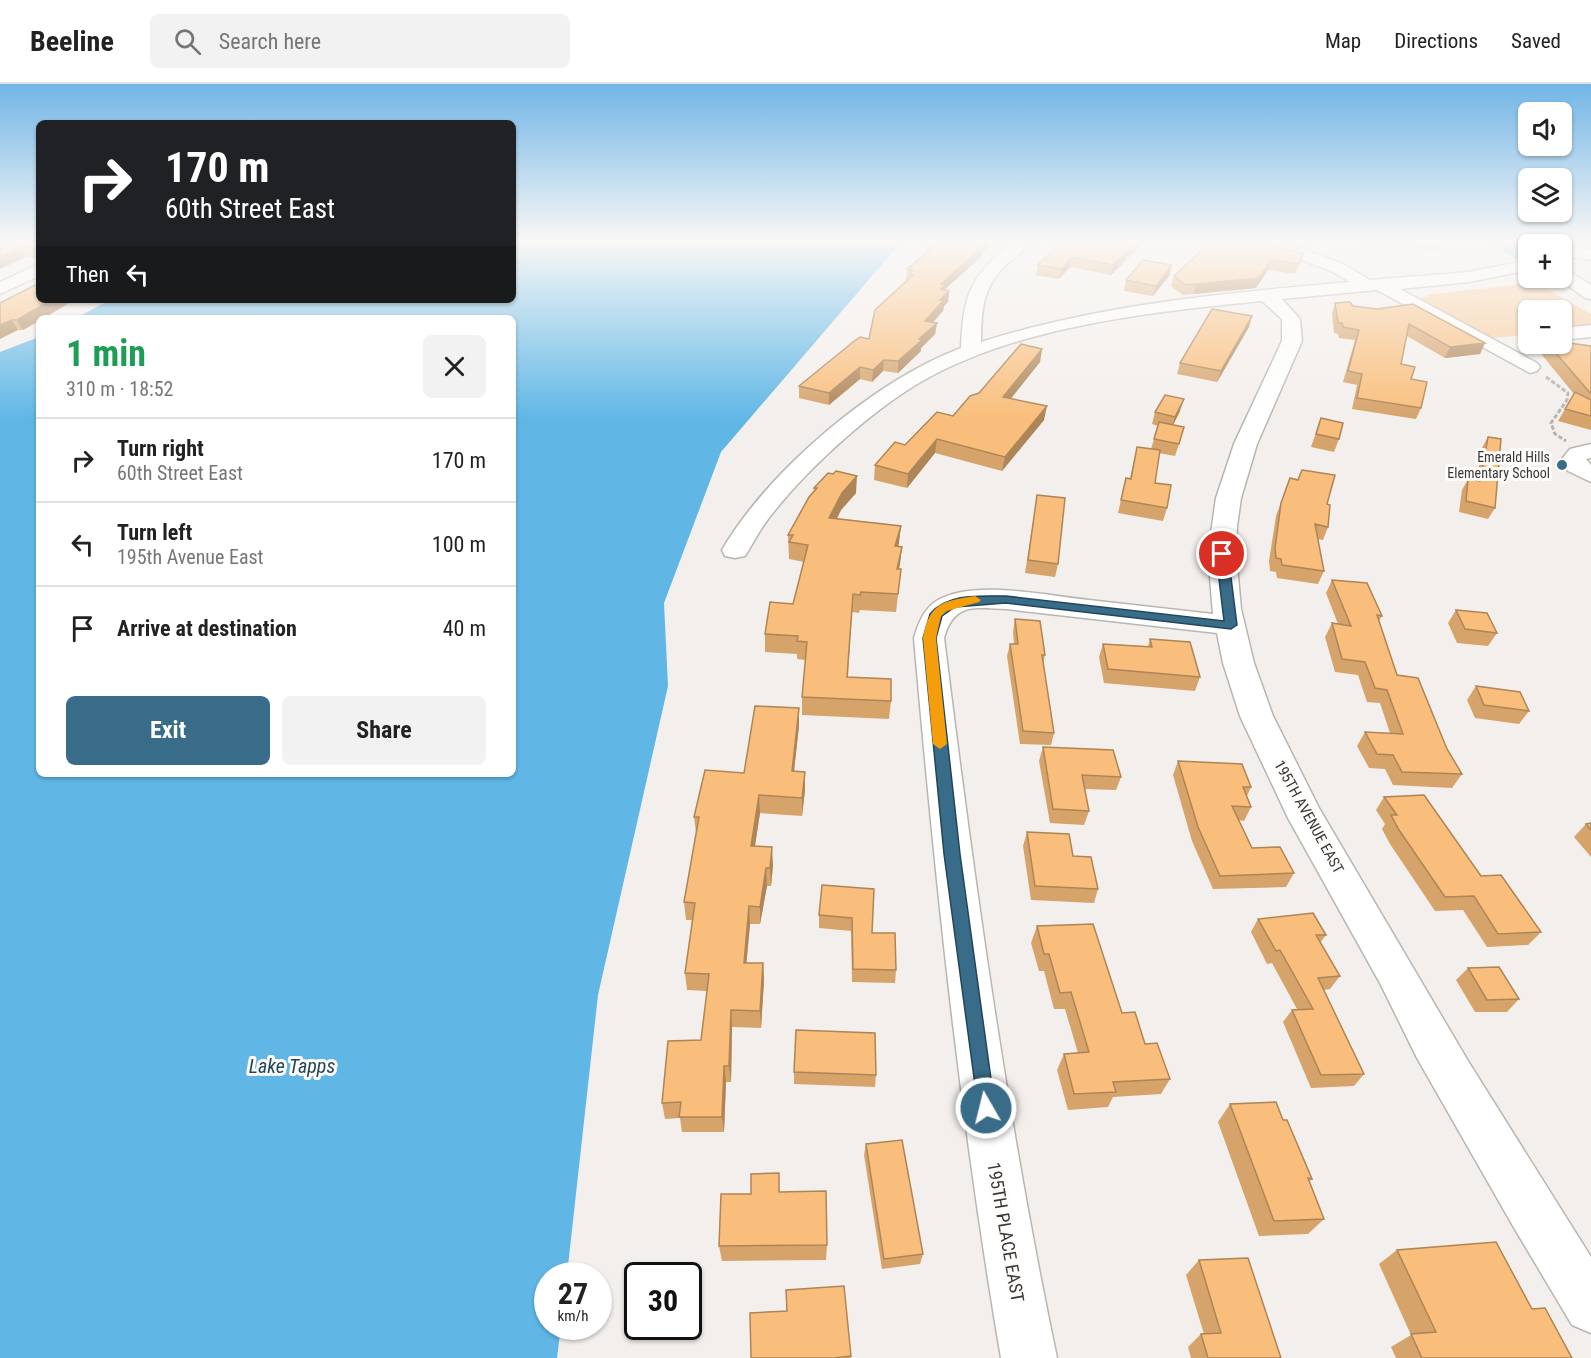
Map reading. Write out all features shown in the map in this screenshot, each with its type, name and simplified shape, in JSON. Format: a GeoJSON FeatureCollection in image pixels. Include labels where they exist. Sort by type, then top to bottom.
{"type":"FeatureCollection","features":[{"type":"Feature","properties":{"kind":"street"},"geometry":{"type":"LineString","coordinates":[[971,352],[973,300]]}},
{"type":"Feature","properties":{"kind":"street"},"geometry":{"type":"LineString","coordinates":[[735,550],[749,524],[800,470],[866,411],[905,382],[971,352],[1085,320],[1233,300]]}},
{"type":"Feature","properties":{"kind":"street","name":"195TH AVENUE EAST"},"geometry":{"type":"LineString","coordinates":[[1272,300],[1292,317],[1295,328],[1292,341],[1236,469],[1224,514],[1223,564],[1231,625],[1240,666],[1251,699],[1298,801],[1399,977],[1432,1041],[1591,1306]]}},
{"type":"Feature","properties":{"kind":"street"},"geometry":{"type":"LineString","coordinates":[[1403,300],[1530,367]]}},
{"type":"Feature","properties":{"kind":"street"},"geometry":{"type":"LineString","coordinates":[[1485,342],[1518,339]]}},
{"type":"Feature","properties":{"kind":"street"},"geometry":{"type":"LineString","coordinates":[[1591,451],[1578,454],[1574,459],[1576,466],[1591,475]]}},
{"type":"Feature","properties":{"kind":"street","name":"195TH PLACE EAST"},"geometry":{"type":"LineString","coordinates":[[1029,1358],[1003,1226],[973,1023],[929,638],[936,614],[943,608],[976,600],[1006,600],[1231,625]]}},
{"type":"Feature","properties":{"kind":"path"},"geometry":{"type":"LineString","coordinates":[[1530,367],[1568,393],[1567,400],[1551,423],[1555,434],[1591,451]]}},
{"type":"Feature","properties":{"kind":"shaded area"},"geometry":{"type":"Polygon","coordinates":[[[1422,300],[1518,300],[1518,336],[1490,338],[1421,304],[1422,300]]]}},
{"type":"Feature","properties":{"kind":"shaded area"},"geometry":{"type":"Polygon","coordinates":[[[1572,303],[1591,314],[1591,327],[1572,330],[1572,303]]]}},
{"type":"Feature","properties":{"kind":"water","name":"Lake Tapps"},"geometry":{"type":"Polygon","coordinates":[[[851,300],[721,452],[664,603],[668,686],[598,995],[568,1262],[534,1262],[534,1340],[559,1340],[557,1358],[0,1358],[0,352],[36,338],[36,777],[516,777],[516,315],[82,315],[104,303],[851,300]]]}},
{"type":"Feature","properties":{"kind":"building"},"geometry":{"type":"Polygon","coordinates":[[[5,300],[36,300],[36,303],[46,303],[17,320],[0,325],[0,303],[5,300]]]}},
{"type":"Feature","properties":{"kind":"building"},"geometry":{"type":"Polygon","coordinates":[[[885,300],[944,300],[925,321],[937,323],[898,361],[884,360],[873,370],[860,367],[829,393],[799,386],[860,337],[869,339],[875,310],[885,300]]]}},
{"type":"Feature","properties":{"kind":"building"},"geometry":{"type":"Polygon","coordinates":[[[1350,302],[1353,306],[1377,309],[1413,304],[1485,343],[1450,347],[1409,324],[1401,364],[1415,367],[1411,379],[1427,382],[1421,408],[1357,398],[1362,374],[1348,371],[1359,330],[1343,327],[1342,323],[1338,323],[1335,303],[1350,302]]]}},
{"type":"Feature","properties":{"kind":"building"},"geometry":{"type":"Polygon","coordinates":[[[1212,309],[1252,316],[1221,371],[1180,363],[1212,309]]]}},
{"type":"Feature","properties":{"kind":"building"},"geometry":{"type":"Polygon","coordinates":[[[1572,343],[1591,346],[1591,394],[1557,354],[1572,354],[1572,343]]]}},
{"type":"Feature","properties":{"kind":"building"},"geometry":{"type":"Polygon","coordinates":[[[1021,344],[1042,349],[1003,397],[1047,406],[1005,457],[937,439],[908,474],[875,465],[895,442],[905,445],[937,412],[953,416],[970,396],[979,393],[1021,344]]]}},
{"type":"Feature","properties":{"kind":"building"},"geometry":{"type":"Polygon","coordinates":[[[1575,392],[1591,400],[1591,416],[1565,409],[1575,392]]]}},
{"type":"Feature","properties":{"kind":"building"},"geometry":{"type":"Polygon","coordinates":[[[1165,395],[1184,399],[1175,417],[1155,412],[1165,395]]]}},
{"type":"Feature","properties":{"kind":"building"},"geometry":{"type":"Polygon","coordinates":[[[1321,418],[1343,423],[1339,439],[1316,434],[1321,418]]]}},
{"type":"Feature","properties":{"kind":"building"},"geometry":{"type":"Polygon","coordinates":[[[1159,422],[1184,427],[1179,444],[1154,439],[1159,422]]]}},
{"type":"Feature","properties":{"kind":"building"},"geometry":{"type":"Polygon","coordinates":[[[1488,437],[1501,439],[1495,508],[1466,501],[1468,479],[1480,481],[1488,437]]]}},
{"type":"Feature","properties":{"kind":"building"},"geometry":{"type":"Polygon","coordinates":[[[1137,447],[1160,450],[1155,483],[1171,485],[1167,508],[1121,500],[1126,478],[1131,479],[1137,447]]]}},
{"type":"Feature","properties":{"kind":"building"},"geometry":{"type":"Polygon","coordinates":[[[1302,470],[1335,475],[1327,504],[1330,505],[1328,527],[1315,524],[1324,571],[1282,565],[1281,559],[1276,558],[1275,548],[1281,503],[1290,478],[1298,480],[1302,470]]]}},
{"type":"Feature","properties":{"kind":"building"},"geometry":{"type":"Polygon","coordinates":[[[836,471],[857,476],[842,493],[829,518],[901,526],[895,546],[902,547],[897,569],[901,569],[898,594],[861,592],[860,595],[853,594],[847,677],[891,679],[891,701],[802,697],[807,642],[797,641],[798,636],[765,634],[770,602],[793,604],[808,545],[789,542],[793,535],[788,535],[809,497],[817,488],[814,488],[828,473],[833,474],[836,471]]]}},
{"type":"Feature","properties":{"kind":"building"},"geometry":{"type":"Polygon","coordinates":[[[1037,495],[1065,498],[1058,564],[1028,560],[1037,495]]]}},
{"type":"Feature","properties":{"kind":"building"},"geometry":{"type":"Polygon","coordinates":[[[1332,580],[1367,583],[1382,616],[1377,615],[1397,675],[1418,678],[1447,749],[1462,774],[1402,772],[1393,755],[1377,754],[1365,732],[1403,734],[1387,690],[1375,688],[1365,662],[1342,659],[1332,623],[1351,626],[1332,580]]]}},
{"type":"Feature","properties":{"kind":"building"},"geometry":{"type":"Polygon","coordinates":[[[1456,610],[1487,613],[1497,633],[1465,629],[1456,610]]]}},
{"type":"Feature","properties":{"kind":"building"},"geometry":{"type":"Polygon","coordinates":[[[1015,619],[1040,621],[1045,655],[1042,655],[1054,733],[1023,731],[1010,644],[1018,644],[1015,619]]]}},
{"type":"Feature","properties":{"kind":"building"},"geometry":{"type":"Polygon","coordinates":[[[1150,639],[1190,642],[1200,677],[1108,669],[1103,644],[1152,647],[1150,639]]]}},
{"type":"Feature","properties":{"kind":"building"},"geometry":{"type":"Polygon","coordinates":[[[1476,686],[1520,692],[1529,711],[1484,705],[1476,686]]]}},
{"type":"Feature","properties":{"kind":"building"},"geometry":{"type":"Polygon","coordinates":[[[755,706],[799,708],[792,771],[805,772],[802,798],[759,795],[751,846],[772,847],[770,868],[766,868],[760,907],[749,906],[744,963],[763,963],[760,1011],[731,1010],[729,1066],[724,1066],[722,1117],[679,1117],[681,1102],[662,1103],[668,1041],[701,1040],[709,974],[685,973],[695,903],[684,902],[699,817],[694,817],[705,770],[744,773],[755,706]]]}},
{"type":"Feature","properties":{"kind":"building"},"geometry":{"type":"Polygon","coordinates":[[[1043,747],[1113,750],[1121,777],[1082,775],[1089,811],[1053,809],[1043,747]]]}},
{"type":"Feature","properties":{"kind":"building"},"geometry":{"type":"Polygon","coordinates":[[[1178,761],[1242,764],[1251,787],[1243,787],[1251,807],[1232,806],[1252,848],[1280,847],[1294,873],[1220,876],[1198,827],[1178,761]]]}},
{"type":"Feature","properties":{"kind":"building"},"geometry":{"type":"Polygon","coordinates":[[[1424,795],[1481,876],[1501,875],[1541,932],[1498,934],[1474,896],[1445,897],[1399,830],[1391,815],[1397,815],[1384,797],[1424,795]]]}},
{"type":"Feature","properties":{"kind":"building"},"geometry":{"type":"Polygon","coordinates":[[[1027,832],[1069,834],[1073,856],[1091,857],[1098,889],[1035,886],[1027,832]]]}},
{"type":"Feature","properties":{"kind":"building"},"geometry":{"type":"Polygon","coordinates":[[[822,885],[874,889],[872,933],[895,933],[896,970],[853,969],[852,918],[819,915],[822,885]]]}},
{"type":"Feature","properties":{"kind":"building"},"geometry":{"type":"Polygon","coordinates":[[[1313,913],[1326,935],[1316,935],[1340,976],[1318,978],[1364,1074],[1321,1075],[1292,1010],[1313,1009],[1280,950],[1276,951],[1258,919],[1313,913]]]}},
{"type":"Feature","properties":{"kind":"building"},"geometry":{"type":"Polygon","coordinates":[[[1093,924],[1122,1013],[1135,1012],[1145,1044],[1157,1043],[1170,1079],[1113,1082],[1116,1092],[1074,1094],[1064,1054],[1089,1052],[1071,992],[1060,993],[1049,954],[1044,954],[1037,926],[1093,924]]]}},
{"type":"Feature","properties":{"kind":"building"},"geometry":{"type":"Polygon","coordinates":[[[1499,967],[1519,999],[1487,1000],[1468,968],[1499,967]]]}},
{"type":"Feature","properties":{"kind":"building"},"geometry":{"type":"Polygon","coordinates":[[[796,1030],[875,1033],[876,1075],[794,1072],[796,1030]]]}},
{"type":"Feature","properties":{"kind":"building"},"geometry":{"type":"Polygon","coordinates":[[[1276,1102],[1283,1120],[1287,1120],[1312,1179],[1308,1178],[1324,1219],[1274,1221],[1230,1104],[1276,1102]]]}},
{"type":"Feature","properties":{"kind":"building"},"geometry":{"type":"Polygon","coordinates":[[[902,1140],[923,1254],[884,1259],[866,1144],[902,1140]]]}},
{"type":"Feature","properties":{"kind":"building"},"geometry":{"type":"Polygon","coordinates":[[[779,1173],[779,1192],[826,1191],[827,1245],[719,1246],[721,1194],[751,1194],[751,1174],[779,1173]]]}},
{"type":"Feature","properties":{"kind":"building"},"geometry":{"type":"Polygon","coordinates":[[[1496,1242],[1532,1309],[1545,1308],[1572,1358],[1422,1358],[1411,1334],[1436,1332],[1397,1250],[1496,1242]]]}},
{"type":"Feature","properties":{"kind":"building"},"geometry":{"type":"Polygon","coordinates":[[[1248,1258],[1281,1358],[1208,1358],[1201,1334],[1221,1333],[1199,1260],[1248,1258]]]}},
{"type":"Feature","properties":{"kind":"building"},"geometry":{"type":"Polygon","coordinates":[[[844,1286],[851,1356],[751,1358],[750,1313],[787,1311],[786,1290],[844,1286]]]}},
{"type":"Feature","properties":{"kind":"slow traffic"},"geometry":{"type":"LineString","coordinates":[[940,744],[929,638],[932,625],[936,614],[943,608],[975,600]]}},
{"type":"Feature","properties":{"kind":"place","name":"Emerald Hills Elementary School"},"geometry":{"type":"Point","coordinates":[1562,465]}},
{"type":"Feature","properties":{"kind":"route"},"geometry":{"type":"LineString","coordinates":[[986,1108],[952,854],[929,638],[936,614],[952,604],[976,600],[1006,600],[1231,625],[1222,554]]}}]}
